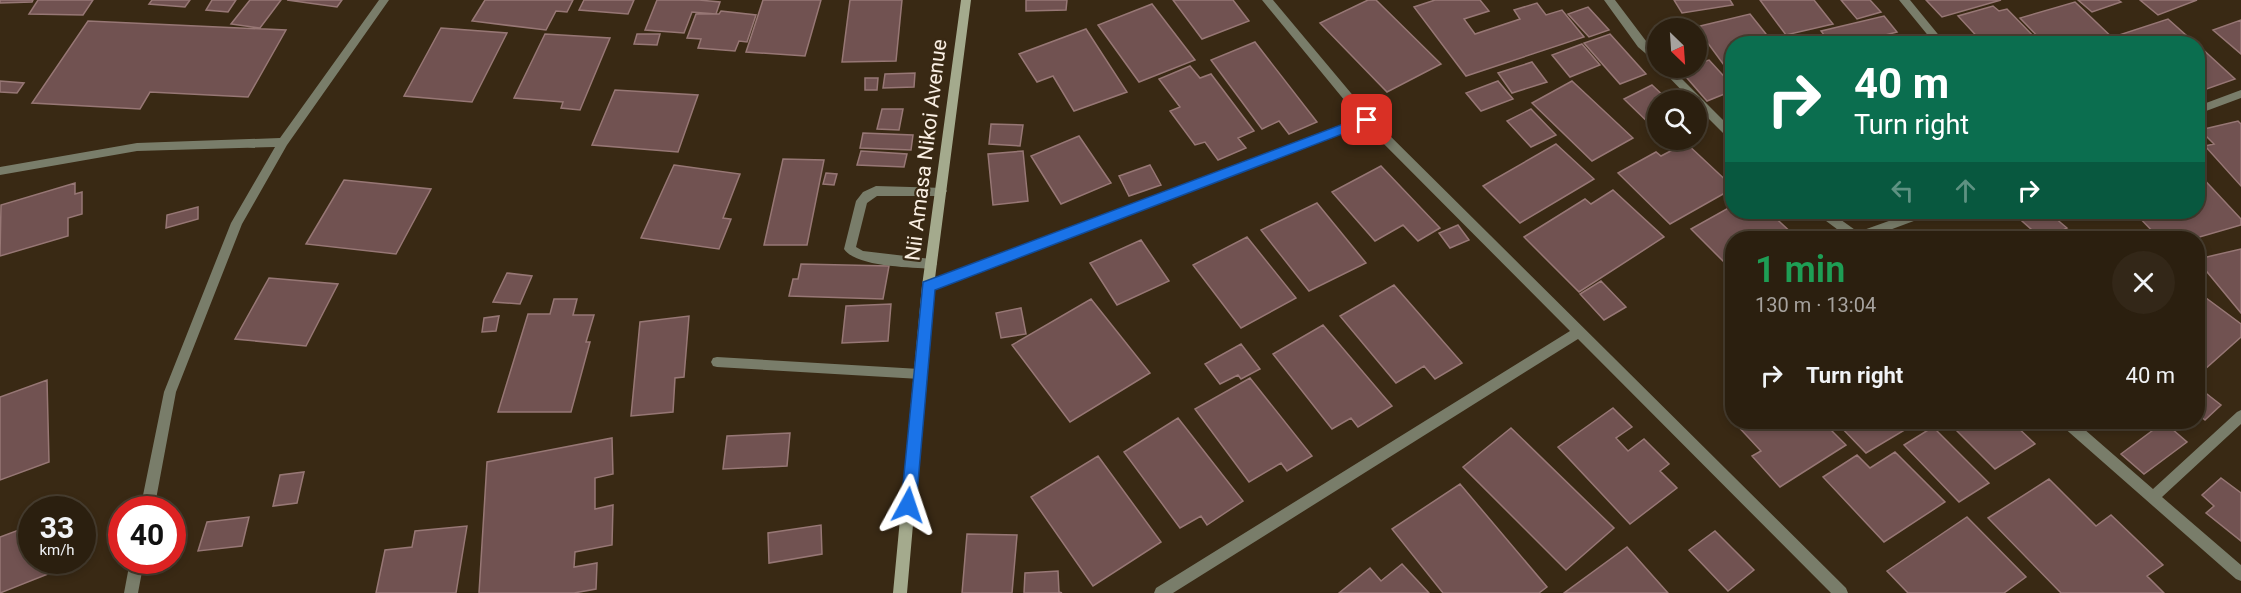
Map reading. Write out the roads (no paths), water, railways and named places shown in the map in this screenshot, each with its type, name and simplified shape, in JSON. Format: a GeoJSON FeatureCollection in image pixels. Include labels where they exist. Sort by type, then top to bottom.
{"type":"FeatureCollection","features":[{"type":"Feature","properties":{"kind":"street"},"geometry":{"type":"LineString","coordinates":[[150,496],[170,392],[237,223],[284,142],[384,0]]}},
{"type":"Feature","properties":{"kind":"street","name":"Nii Amasa Nikoi Avenue"},"geometry":{"type":"LineString","coordinates":[[900,593],[928,286],[966,0]]}},
{"type":"Feature","properties":{"kind":"street"},"geometry":{"type":"LineString","coordinates":[[1267,0],[1367,120],[1841,593]]}},
{"type":"Feature","properties":{"kind":"street"},"geometry":{"type":"LineString","coordinates":[[1609,0],[1647,49]]}},
{"type":"Feature","properties":{"kind":"street"},"geometry":{"type":"LineString","coordinates":[[1904,0],[1934,36]]}},
{"type":"Feature","properties":{"kind":"street"},"geometry":{"type":"LineString","coordinates":[[1675,78],[1725,128]]}},
{"type":"Feature","properties":{"kind":"street"},"geometry":{"type":"LineString","coordinates":[[2205,107],[2241,94]]}},
{"type":"Feature","properties":{"kind":"street"},"geometry":{"type":"LineString","coordinates":[[928,286],[1367,120]]}},
{"type":"Feature","properties":{"kind":"street"},"geometry":{"type":"LineString","coordinates":[[0,171],[137,147],[284,142]]}},
{"type":"Feature","properties":{"kind":"street"},"geometry":{"type":"LineString","coordinates":[[931,264],[861,256],[850,249],[862,201],[867,195],[876,191],[941,191]]}},
{"type":"Feature","properties":{"kind":"street"},"geometry":{"type":"LineString","coordinates":[[1831,219],[1848,231]]}},
{"type":"Feature","properties":{"kind":"street"},"geometry":{"type":"LineString","coordinates":[[1876,231],[1907,219]]}},
{"type":"Feature","properties":{"kind":"street"},"geometry":{"type":"LineString","coordinates":[[1161,593],[1579,332]]}},
{"type":"Feature","properties":{"kind":"street"},"geometry":{"type":"LineString","coordinates":[[717,362],[920,374]]}},
{"type":"Feature","properties":{"kind":"street"},"geometry":{"type":"LineString","coordinates":[[2153,497],[2241,416]]}},
{"type":"Feature","properties":{"kind":"street"},"geometry":{"type":"LineString","coordinates":[[2075,429],[2241,574]]}},
{"type":"Feature","properties":{"kind":"street"},"geometry":{"type":"LineString","coordinates":[[131,593],[135,574]]}}]}
